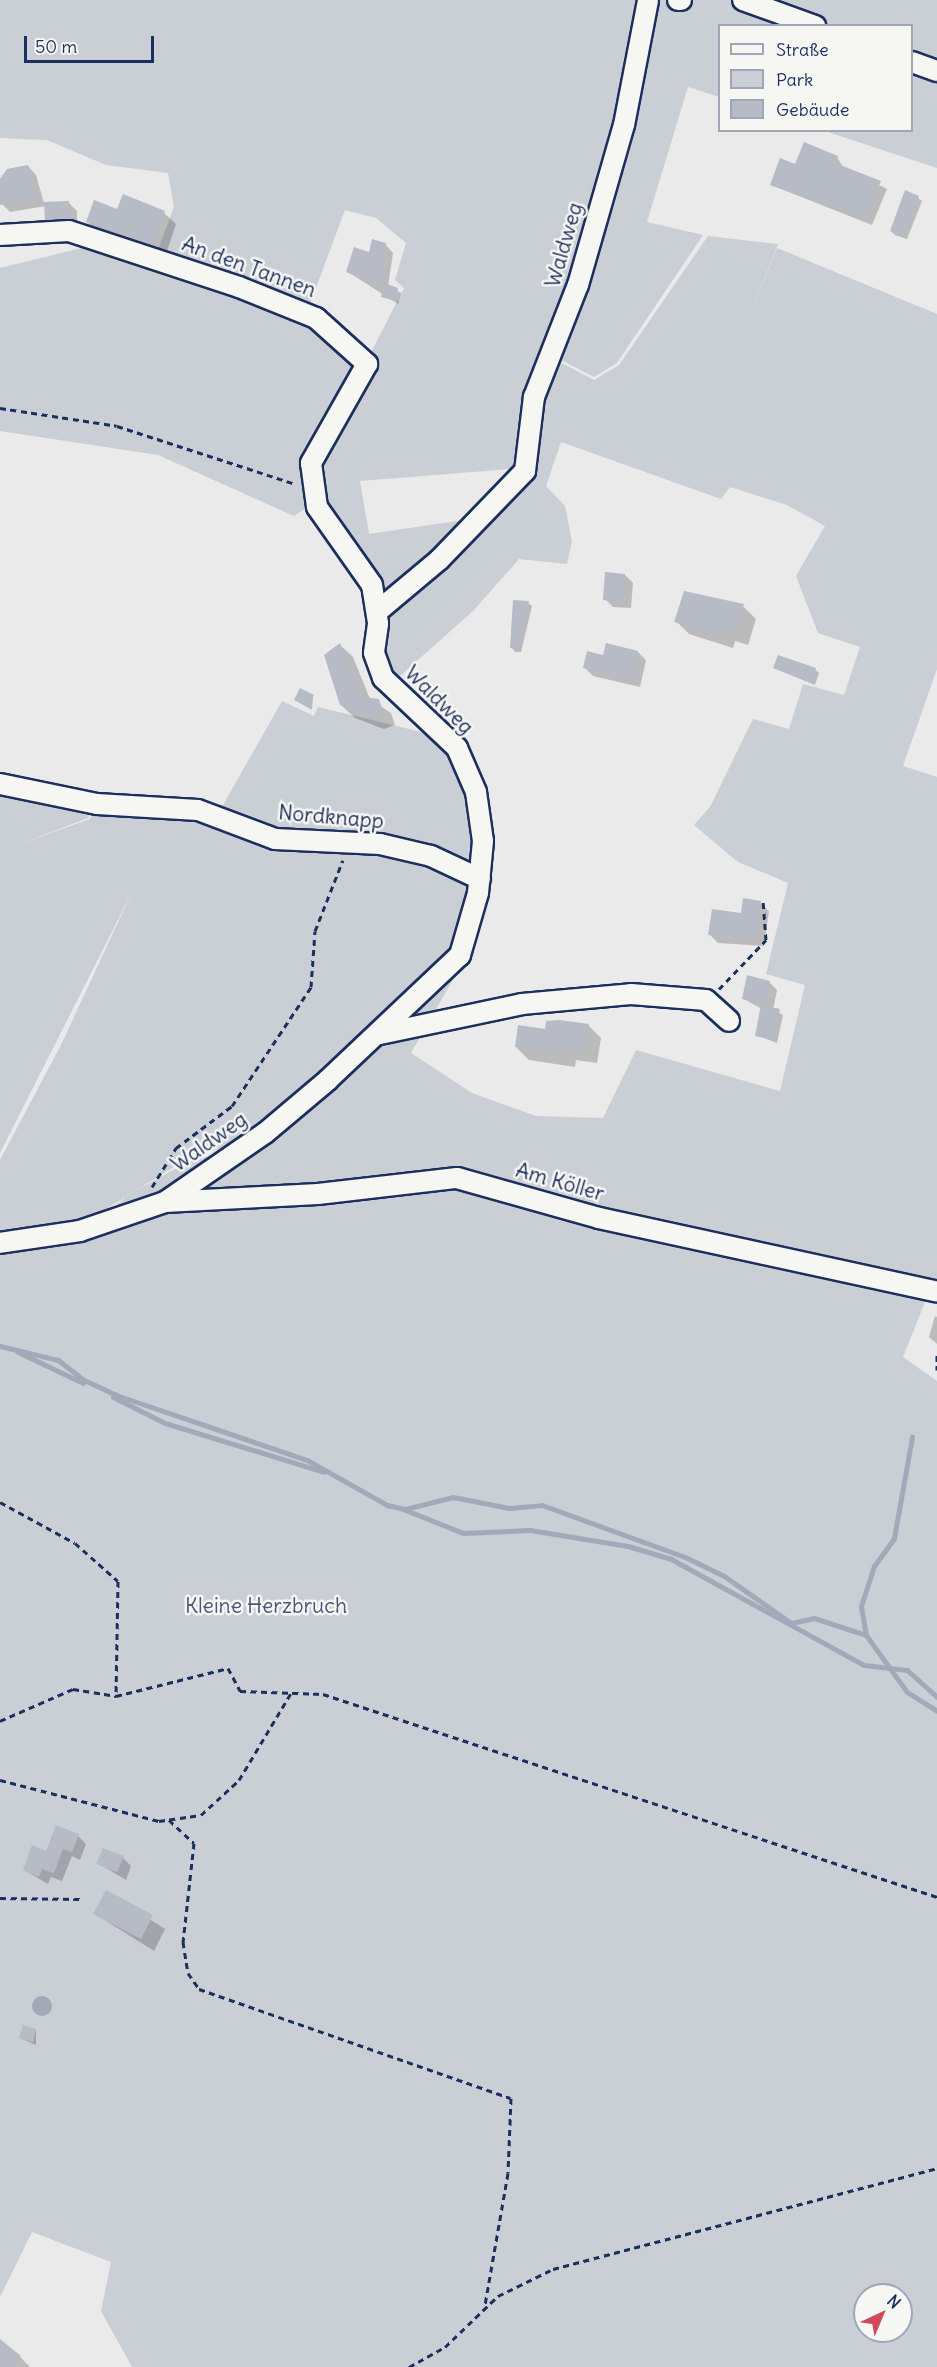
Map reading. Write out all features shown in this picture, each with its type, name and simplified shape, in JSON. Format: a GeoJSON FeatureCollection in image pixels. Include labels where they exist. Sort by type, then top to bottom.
{"type":"FeatureCollection","features":[{"type":"Feature","properties":{"kind":"street","name":"Waldweg"},"geometry":{"type":"LineString","coordinates":[[0,1243],[80,1231],[136,1215],[165,1202],[265,1132],[380,1034],[460,955],[480,879],[483,841],[476,792],[457,748],[383,678],[374,654],[378,611],[439,560],[525,471],[534,397],[591,239],[624,125],[648,0]]}},
{"type":"Feature","properties":{"kind":"street"},"geometry":{"type":"LineString","coordinates":[[743,0],[809,24]]}},
{"type":"Feature","properties":{"kind":"street"},"geometry":{"type":"LineString","coordinates":[[913,62],[937,71]]}},
{"type":"Feature","properties":{"kind":"street","name":"An den Tannen"},"geometry":{"type":"LineString","coordinates":[[0,235],[43,229],[95,236],[316,318],[367,364],[311,463],[317,507],[368,574],[378,611]]}},
{"type":"Feature","properties":{"kind":"street","name":"Nordknapp"},"geometry":{"type":"LineString","coordinates":[[0,784],[88,803],[198,810],[275,839],[412,850],[480,879]]}},
{"type":"Feature","properties":{"kind":"street"},"geometry":{"type":"LineString","coordinates":[[380,1034],[470,1013],[578,998],[666,994],[706,1000],[729,1021]]}},
{"type":"Feature","properties":{"kind":"street","name":"Am Köller"},"geometry":{"type":"LineString","coordinates":[[165,1202],[318,1194],[396,1181],[457,1178],[599,1218],[937,1292]]}},
{"type":"Feature","properties":{"kind":"path"},"geometry":{"type":"LineString","coordinates":[[0,408],[117,426],[315,488]]}},
{"type":"Feature","properties":{"kind":"path"},"geometry":{"type":"LineString","coordinates":[[136,1215],[176,1148],[232,1106],[311,987],[315,932],[340,877],[346,844]]}},
{"type":"Feature","properties":{"kind":"path"},"geometry":{"type":"LineString","coordinates":[[706,1000],[766,940],[764,900]]}},
{"type":"Feature","properties":{"kind":"path"},"geometry":{"type":"LineString","coordinates":[[937,1355],[937,1370]]}},
{"type":"Feature","properties":{"kind":"path"},"geometry":{"type":"LineString","coordinates":[[0,1502],[75,1543],[118,1581],[117,1696]]}},
{"type":"Feature","properties":{"kind":"path"},"geometry":{"type":"LineString","coordinates":[[0,1721],[73,1689],[117,1696],[228,1668],[240,1691],[323,1695],[937,1897]]}},
{"type":"Feature","properties":{"kind":"path"},"geometry":{"type":"LineString","coordinates":[[0,1780],[169,1820],[201,1815],[239,1780],[291,1693]]}},
{"type":"Feature","properties":{"kind":"path"},"geometry":{"type":"LineString","coordinates":[[169,1820],[194,1843],[183,1942],[188,1973],[199,1989],[511,2098],[508,2173],[485,2305]]}},
{"type":"Feature","properties":{"kind":"path"},"geometry":{"type":"LineString","coordinates":[[0,1898],[81,1899]]}},
{"type":"Feature","properties":{"kind":"path"},"geometry":{"type":"LineString","coordinates":[[409,2367],[445,2347],[485,2305],[553,2269],[937,2168]]}},
{"type":"Feature","properties":{"kind":"green space"},"geometry":{"type":"Polygon","coordinates":[[[0,0],[645,0],[621,124],[523,468],[360,481],[369,534],[477,518],[384,600],[330,519],[314,464],[404,288],[395,280],[406,243],[376,218],[345,210],[310,304],[337,321],[369,353],[308,462],[312,504],[294,516],[158,455],[0,431],[0,268],[94,245],[154,260],[174,207],[168,173],[106,165],[47,140],[0,138],[0,0]]]}},
{"type":"Feature","properties":{"kind":"green space"},"geometry":{"type":"Polygon","coordinates":[[[655,0],[937,0],[937,168],[828,132],[913,132],[913,24],[718,24],[718,97],[688,87],[647,222],[703,235],[617,363],[594,377],[555,357],[655,0]]]}},
{"type":"Feature","properties":{"kind":"green space","name":"Kleine Herzbruch"},"geometry":{"type":"Polygon","coordinates":[[[708,236],[778,244],[743,332],[777,248],[937,314],[937,669],[903,766],[937,777],[937,1287],[598,1214],[598,1190],[595,1221],[929,1292],[903,1357],[937,1381],[937,2367],[132,2367],[101,2311],[111,2262],[32,2232],[0,2297],[0,1250],[81,1237],[126,1197],[79,1226],[0,1238],[0,1160],[61,1045],[132,892],[0,1153],[0,788],[94,806],[88,818],[20,844],[90,819],[97,807],[223,805],[282,701],[314,716],[318,707],[438,736],[473,793],[479,843],[466,957],[411,1053],[472,1093],[536,1116],[603,1118],[636,1050],[780,1091],[805,985],[766,974],[788,883],[738,862],[694,825],[710,807],[753,719],[789,729],[803,684],[844,695],[860,647],[818,633],[796,576],[825,526],[787,505],[730,487],[721,499],[561,442],[546,486],[565,506],[572,541],[567,564],[519,559],[473,611],[391,684],[380,665],[386,617],[529,472],[540,399],[554,359],[594,380],[619,365],[708,236]],[[377,1030],[231,1145],[185,1160],[135,1191],[184,1164],[233,1148],[377,1030]]]}},
{"type":"Feature","properties":{"kind":"water"},"geometry":{"type":"Polygon","coordinates":[[[38,1996],[46,1996],[52,2002],[52,2010],[46,2016],[38,2016],[32,2010],[32,2002],[38,1996]]]}},
{"type":"Feature","properties":{"kind":"building"},"geometry":{"type":"Polygon","coordinates":[[[804,142],[838,156],[835,163],[881,181],[865,219],[770,185],[780,158],[795,164],[804,142]]]}},
{"type":"Feature","properties":{"kind":"building"},"geometry":{"type":"Polygon","coordinates":[[[28,165],[38,198],[0,205],[0,179],[7,169],[28,165]]]}},
{"type":"Feature","properties":{"kind":"building"},"geometry":{"type":"Polygon","coordinates":[[[905,190],[919,196],[904,237],[890,231],[905,190]]]}},
{"type":"Feature","properties":{"kind":"building"},"geometry":{"type":"Polygon","coordinates":[[[123,194],[165,211],[153,246],[86,222],[94,200],[117,209],[123,194]]]}},
{"type":"Feature","properties":{"kind":"building"},"geometry":{"type":"Polygon","coordinates":[[[69,201],[70,219],[45,220],[44,202],[69,201]]]}},
{"type":"Feature","properties":{"kind":"building"},"geometry":{"type":"Polygon","coordinates":[[[372,239],[386,243],[379,285],[346,272],[354,247],[369,252],[372,239]]]}},
{"type":"Feature","properties":{"kind":"building"},"geometry":{"type":"Polygon","coordinates":[[[384,283],[398,288],[395,301],[381,297],[384,283]]]}},
{"type":"Feature","properties":{"kind":"building"},"geometry":{"type":"Polygon","coordinates":[[[605,572],[625,574],[623,601],[603,600],[605,572]]]}},
{"type":"Feature","properties":{"kind":"building"},"geometry":{"type":"Polygon","coordinates":[[[684,591],[744,604],[735,633],[723,629],[721,636],[674,622],[684,591]]]}},
{"type":"Feature","properties":{"kind":"building"},"geometry":{"type":"Polygon","coordinates":[[[513,600],[529,601],[517,649],[510,648],[513,600]]]}},
{"type":"Feature","properties":{"kind":"building"},"geometry":{"type":"Polygon","coordinates":[[[340,643],[363,697],[379,699],[383,712],[370,717],[340,705],[324,655],[340,643]]]}},
{"type":"Feature","properties":{"kind":"building"},"geometry":{"type":"Polygon","coordinates":[[[606,643],[638,651],[632,680],[583,668],[587,651],[603,655],[606,643]]]}},
{"type":"Feature","properties":{"kind":"building"},"geometry":{"type":"Polygon","coordinates":[[[778,655],[816,668],[811,683],[773,668],[778,655]]]}},
{"type":"Feature","properties":{"kind":"building"},"geometry":{"type":"Polygon","coordinates":[[[300,688],[314,695],[308,707],[294,700],[300,688]]]}},
{"type":"Feature","properties":{"kind":"building"},"geometry":{"type":"Polygon","coordinates":[[[743,898],[761,901],[756,938],[708,935],[712,909],[741,913],[743,898]]]}},
{"type":"Feature","properties":{"kind":"building"},"geometry":{"type":"Polygon","coordinates":[[[747,975],[770,981],[764,1004],[742,999],[747,975]]]}},
{"type":"Feature","properties":{"kind":"building"},"geometry":{"type":"Polygon","coordinates":[[[761,1005],[780,1009],[774,1040],[755,1036],[761,1005]]]}},
{"type":"Feature","properties":{"kind":"building"},"geometry":{"type":"Polygon","coordinates":[[[560,1020],[589,1024],[585,1051],[563,1048],[562,1055],[515,1047],[518,1025],[545,1029],[546,1021],[560,1020]]]}},
{"type":"Feature","properties":{"kind":"building"},"geometry":{"type":"Polygon","coordinates":[[[56,1825],[79,1834],[72,1852],[63,1849],[54,1873],[42,1869],[39,1877],[23,1870],[32,1845],[46,1851],[56,1825]]]}},
{"type":"Feature","properties":{"kind":"building"},"geometry":{"type":"Polygon","coordinates":[[[103,1848],[124,1856],[117,1872],[96,1864],[103,1848]]]}},
{"type":"Feature","properties":{"kind":"building"},"geometry":{"type":"Polygon","coordinates":[[[106,1890],[153,1915],[141,1939],[93,1914],[106,1890]]]}},
{"type":"Feature","properties":{"kind":"building"},"geometry":{"type":"Polygon","coordinates":[[[23,2025],[36,2029],[33,2042],[19,2038],[23,2025]]]}},
{"type":"Feature","properties":{"kind":"building"},"geometry":{"type":"Polygon","coordinates":[[[0,2339],[21,2356],[11,2367],[0,2367],[0,2339]]]}},
{"type":"Feature","properties":{"kind":"waterway"},"geometry":{"type":"LineString","coordinates":[[0,1346],[58,1360],[82,1379],[116,1395],[307,1460],[387,1505],[405,1509],[453,1497],[509,1508],[542,1505],[685,1557],[724,1576],[791,1623],[814,1618],[866,1635],[907,1692],[937,1711]]}},
{"type":"Feature","properties":{"kind":"waterway"},"geometry":{"type":"LineString","coordinates":[[18,1352],[83,1383]]}},
{"type":"Feature","properties":{"kind":"waterway"},"geometry":{"type":"LineString","coordinates":[[113,1397],[165,1423],[324,1472]]}},
{"type":"Feature","properties":{"kind":"waterway"},"geometry":{"type":"LineString","coordinates":[[866,1635],[861,1606],[874,1566],[894,1538],[912,1437]]}},
{"type":"Feature","properties":{"kind":"waterway"},"geometry":{"type":"LineString","coordinates":[[403,1509],[463,1533],[530,1530],[628,1546],[671,1559],[864,1665],[907,1670],[937,1697]]}}]}
